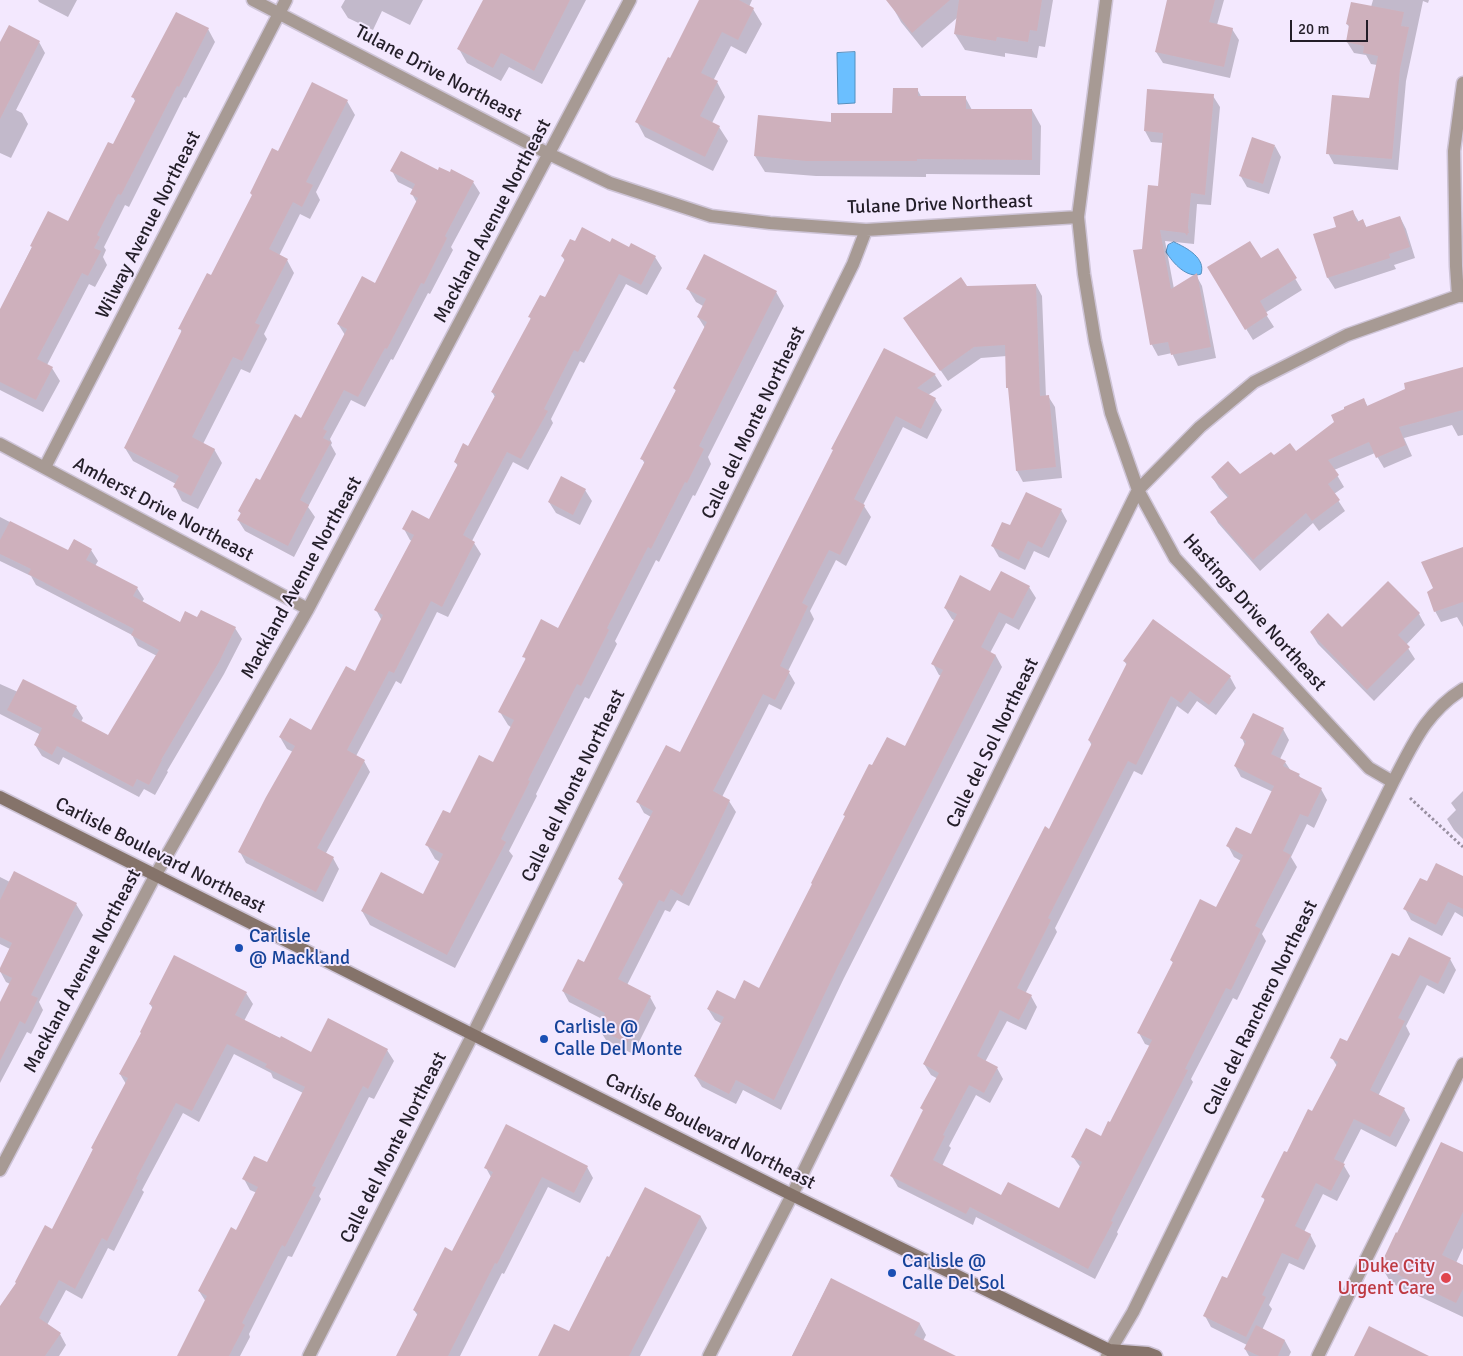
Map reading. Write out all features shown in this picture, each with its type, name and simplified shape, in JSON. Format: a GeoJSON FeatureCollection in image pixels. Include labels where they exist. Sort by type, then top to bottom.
{"type":"FeatureCollection","features":[{"type":"Feature","properties":{"kind":"main road","name":"Carlisle Boulevard Northeast"},"geometry":{"type":"LineString","coordinates":[[0,797],[1110,1354],[1148,1353],[1156,1356]]}},
{"type":"Feature","properties":{"kind":"street","name":"Tulane Drive Northeast"},"geometry":{"type":"LineString","coordinates":[[253,0],[549,154],[610,183],[711,216],[770,223],[866,230],[1078,217]]}},
{"type":"Feature","properties":{"kind":"street","name":"Wilway Avenue Northeast"},"geometry":{"type":"LineString","coordinates":[[45,468],[286,0]]}},
{"type":"Feature","properties":{"kind":"street","name":"Mackland Avenue Northeast"},"geometry":{"type":"LineString","coordinates":[[0,1170],[5,1148],[155,876],[308,609],[630,0]]}},
{"type":"Feature","properties":{"kind":"street","name":"Hastings Drive Northeast"},"geometry":{"type":"LineString","coordinates":[[1106,0],[1078,217],[1084,274],[1095,341],[1111,413],[1138,490],[1175,558],[1369,768],[1393,782]]}},
{"type":"Feature","properties":{"kind":"street"},"geometry":{"type":"LineString","coordinates":[[1461,296],[1456,266],[1454,152],[1463,82]]}},
{"type":"Feature","properties":{"kind":"street","name":"Calle del Monte Northeast"},"geometry":{"type":"LineString","coordinates":[[309,1356],[473,1034],[853,264],[866,230]]}},
{"type":"Feature","properties":{"kind":"street","name":"Calle del Sol Northeast"},"geometry":{"type":"LineString","coordinates":[[709,1356],[792,1195],[1138,490],[1200,427],[1254,382],[1347,335],[1461,296]]}},
{"type":"Feature","properties":{"kind":"street","name":"Amherst Drive Northeast"},"geometry":{"type":"LineString","coordinates":[[0,444],[308,609]]}},
{"type":"Feature","properties":{"kind":"street","name":"Calle del Ranchero Northeast"},"geometry":{"type":"LineString","coordinates":[[1110,1354],[1133,1312],[1393,782],[1422,728],[1448,698],[1463,689]]}},
{"type":"Feature","properties":{"kind":"street"},"geometry":{"type":"LineString","coordinates":[[1318,1356],[1463,1064]]}},
{"type":"Feature","properties":{"kind":"path"},"geometry":{"type":"LineString","coordinates":[[1410,798],[1463,848]]}},
{"type":"Feature","properties":{"kind":"water"},"geometry":{"type":"Polygon","coordinates":[[[855,52],[855,103],[838,104],[837,53],[855,52]]]}},
{"type":"Feature","properties":{"kind":"water"},"geometry":{"type":"Polygon","coordinates":[[[1174,242],[1198,258],[1202,268],[1201,274],[1196,275],[1186,272],[1172,261],[1166,252],[1168,245],[1174,242]]]}},
{"type":"Feature","properties":{"kind":"building"},"geometry":{"type":"Polygon","coordinates":[[[483,0],[570,0],[534,71],[501,53],[493,68],[457,49],[483,0]]]}},
{"type":"Feature","properties":{"kind":"building"},"geometry":{"type":"Polygon","coordinates":[[[699,0],[739,0],[754,8],[738,40],[722,32],[701,73],[718,81],[700,116],[720,126],[705,157],[635,122],[699,0]]]}},
{"type":"Feature","properties":{"kind":"building"},"geometry":{"type":"Polygon","coordinates":[[[886,0],[950,0],[912,33],[886,0]]]}},
{"type":"Feature","properties":{"kind":"building"},"geometry":{"type":"Polygon","coordinates":[[[959,0],[1042,0],[1037,31],[1030,30],[1028,42],[997,37],[996,41],[954,34],[959,0]]]}},
{"type":"Feature","properties":{"kind":"building"},"geometry":{"type":"Polygon","coordinates":[[[1167,0],[1215,0],[1209,22],[1233,28],[1224,67],[1155,52],[1167,0]]]}},
{"type":"Feature","properties":{"kind":"building"},"geometry":{"type":"Polygon","coordinates":[[[1351,2],[1404,12],[1401,26],[1409,27],[1400,69],[1392,159],[1326,154],[1332,95],[1369,98],[1378,56],[1363,53],[1364,46],[1346,42],[1349,25],[1346,24],[1351,2]]]}},
{"type":"Feature","properties":{"kind":"building"},"geometry":{"type":"Polygon","coordinates":[[[176,12],[209,28],[121,195],[118,194],[97,235],[100,237],[94,248],[101,251],[88,276],[82,273],[37,359],[53,367],[36,400],[0,382],[0,309],[48,211],[68,221],[108,142],[113,144],[136,99],[131,97],[176,12]]]}},
{"type":"Feature","properties":{"kind":"building"},"geometry":{"type":"Polygon","coordinates":[[[9,25],[40,41],[0,119],[0,42],[9,25]]]}},
{"type":"Feature","properties":{"kind":"building"},"geometry":{"type":"Polygon","coordinates":[[[312,82],[348,100],[306,182],[313,185],[302,207],[293,202],[269,249],[288,259],[255,323],[260,325],[242,361],[233,357],[192,437],[215,449],[191,496],[173,487],[179,476],[124,448],[182,330],[178,329],[207,273],[211,275],[252,195],[250,193],[272,148],[278,151],[312,82]]]}},
{"type":"Feature","properties":{"kind":"building"},"geometry":{"type":"Polygon","coordinates":[[[893,88],[918,88],[918,96],[966,96],[966,109],[1032,109],[1032,160],[917,159],[917,161],[806,161],[754,156],[758,115],[831,122],[831,113],[892,113],[893,88]]]}},
{"type":"Feature","properties":{"kind":"building"},"geometry":{"type":"Polygon","coordinates":[[[1147,89],[1214,94],[1205,195],[1191,193],[1189,233],[1187,236],[1185,233],[1160,230],[1171,289],[1197,273],[1211,347],[1171,355],[1168,342],[1150,345],[1133,250],[1142,249],[1148,185],[1158,186],[1163,133],[1144,131],[1147,89]]]}},
{"type":"Feature","properties":{"kind":"building"},"geometry":{"type":"Polygon","coordinates":[[[1252,137],[1275,145],[1263,184],[1239,176],[1252,137]]]}},
{"type":"Feature","properties":{"kind":"building"},"geometry":{"type":"Polygon","coordinates":[[[401,151],[438,170],[439,167],[450,172],[451,169],[474,181],[445,236],[447,238],[424,284],[421,283],[387,349],[385,348],[358,397],[344,390],[323,429],[327,431],[323,438],[331,442],[300,500],[309,505],[288,546],[237,520],[241,513],[238,511],[256,478],[260,480],[295,414],[301,418],[347,329],[337,324],[362,276],[375,283],[418,198],[410,194],[415,184],[390,171],[401,151]]]}},
{"type":"Feature","properties":{"kind":"building"},"geometry":{"type":"Polygon","coordinates":[[[1353,210],[1357,222],[1363,219],[1366,227],[1400,216],[1410,247],[1389,254],[1390,258],[1327,278],[1313,234],[1336,227],[1333,217],[1353,210]]]}},
{"type":"Feature","properties":{"kind":"building"},"geometry":{"type":"Polygon","coordinates":[[[582,227],[610,242],[612,238],[629,247],[631,243],[656,256],[641,285],[619,274],[578,352],[574,350],[544,409],[548,411],[521,459],[507,452],[463,535],[475,542],[442,607],[431,601],[394,673],[389,671],[347,750],[365,760],[317,848],[334,857],[316,892],[238,852],[295,746],[279,737],[290,718],[311,730],[346,666],[355,671],[383,615],[374,610],[414,535],[402,529],[412,510],[429,519],[458,464],[454,462],[463,443],[468,446],[496,394],[491,392],[531,318],[528,317],[540,295],[545,297],[565,259],[561,256],[570,239],[575,241],[582,227]]]}},
{"type":"Feature","properties":{"kind":"building"},"geometry":{"type":"Polygon","coordinates":[[[1250,241],[1261,258],[1278,248],[1297,278],[1260,301],[1268,315],[1245,330],[1207,267],[1250,241]]]}},
{"type":"Feature","properties":{"kind":"building"},"geometry":{"type":"Polygon","coordinates":[[[704,254],[777,291],[699,446],[704,449],[687,483],[685,482],[651,549],[648,547],[607,628],[609,630],[581,686],[577,684],[528,780],[530,781],[501,839],[506,842],[447,955],[361,911],[381,872],[423,894],[443,854],[425,845],[443,810],[450,813],[479,755],[493,762],[514,720],[498,712],[526,658],[522,657],[541,619],[558,628],[645,461],[640,459],[676,390],[673,388],[707,322],[697,317],[706,299],[686,289],[704,254]]]}},
{"type":"Feature","properties":{"kind":"building"},"geometry":{"type":"Polygon","coordinates":[[[961,277],[967,286],[1036,284],[1040,396],[1049,395],[1056,467],[1016,471],[1008,388],[1006,388],[1005,345],[974,347],[940,371],[903,318],[961,277]]]}},
{"type":"Feature","properties":{"kind":"building"},"geometry":{"type":"Polygon","coordinates":[[[884,348],[936,374],[917,388],[936,398],[921,429],[896,416],[854,499],[865,505],[840,555],[829,550],[802,603],[808,606],[780,666],[790,671],[775,700],[763,694],[713,791],[730,800],[705,852],[682,896],[671,889],[664,902],[659,900],[618,979],[651,996],[627,1043],[598,1029],[605,1013],[562,991],[578,959],[584,962],[624,882],[618,879],[653,811],[636,802],[666,745],[680,752],[833,450],[831,449],[884,348]]]}},
{"type":"Feature","properties":{"kind":"building"},"geometry":{"type":"Polygon","coordinates":[[[1463,367],[1463,410],[1399,427],[1406,445],[1376,458],[1369,442],[1328,460],[1339,475],[1328,484],[1340,500],[1312,521],[1306,513],[1253,560],[1210,512],[1229,496],[1211,477],[1228,461],[1240,474],[1271,452],[1274,455],[1290,443],[1296,451],[1334,422],[1331,415],[1344,409],[1344,407],[1364,398],[1367,406],[1405,389],[1404,383],[1463,367]]]}},
{"type":"Feature","properties":{"kind":"building"},"geometry":{"type":"Polygon","coordinates":[[[561,476],[586,489],[573,515],[548,502],[561,476]]]}},
{"type":"Feature","properties":{"kind":"building"},"geometry":{"type":"Polygon","coordinates":[[[1026,492],[1062,509],[1042,548],[1028,541],[1019,560],[991,546],[1002,522],[1010,525],[1026,492]]]}},
{"type":"Feature","properties":{"kind":"building"},"geometry":{"type":"Polygon","coordinates":[[[10,521],[68,550],[74,539],[92,549],[86,560],[138,587],[133,596],[180,622],[185,611],[197,617],[201,610],[236,627],[219,662],[161,760],[149,785],[137,779],[133,787],[57,746],[52,755],[34,745],[42,728],[7,710],[23,679],[77,706],[72,716],[108,735],[159,650],[131,635],[134,629],[28,574],[31,569],[0,554],[0,540],[10,521]]]}},
{"type":"Feature","properties":{"kind":"building"},"geometry":{"type":"Polygon","coordinates":[[[1463,547],[1463,602],[1434,612],[1427,592],[1433,588],[1421,562],[1463,547]]]}},
{"type":"Feature","properties":{"kind":"building"},"geometry":{"type":"Polygon","coordinates":[[[1001,571],[1030,586],[1013,619],[999,612],[981,647],[996,655],[838,966],[774,1100],[736,1080],[729,1094],[694,1076],[724,1017],[707,1009],[717,990],[735,999],[744,980],[759,988],[812,884],[845,816],[843,815],[869,764],[872,765],[887,737],[905,746],[943,670],[931,664],[957,614],[944,608],[960,575],[990,591],[1001,571]]]}},
{"type":"Feature","properties":{"kind":"building"},"geometry":{"type":"Polygon","coordinates":[[[1388,581],[1420,613],[1398,635],[1410,647],[1367,690],[1310,632],[1328,613],[1342,627],[1388,581]]]}},
{"type":"Feature","properties":{"kind":"building"},"geometry":{"type":"Polygon","coordinates":[[[1153,619],[1231,676],[1209,705],[1190,691],[1181,703],[1171,696],[1136,765],[1128,761],[1048,918],[1051,920],[1017,988],[1032,995],[1019,1020],[1000,1010],[977,1056],[998,1067],[984,1093],[969,1085],[943,1135],[945,1136],[933,1160],[1001,1195],[1008,1182],[1059,1208],[1082,1162],[1071,1157],[1086,1128],[1101,1136],[1152,1040],[1137,1033],[1173,962],[1170,960],[1200,899],[1216,907],[1243,855],[1226,846],[1236,827],[1251,834],[1274,786],[1234,766],[1246,741],[1240,738],[1253,713],[1284,728],[1271,754],[1286,761],[1283,766],[1300,774],[1298,776],[1322,788],[1308,817],[1300,814],[1283,851],[1291,855],[1255,926],[1261,929],[1231,990],[1226,988],[1185,1069],[1188,1070],[1088,1269],[970,1207],[966,1214],[890,1176],[923,1110],[920,1108],[939,1073],[923,1064],[1045,826],[1049,829],[1092,743],[1088,740],[1127,663],[1123,661],[1153,619]]]}},
{"type":"Feature","properties":{"kind":"building"},"geometry":{"type":"Polygon","coordinates":[[[1436,863],[1463,876],[1463,909],[1448,902],[1436,925],[1403,909],[1420,878],[1427,881],[1436,863]]]}},
{"type":"Feature","properties":{"kind":"building"},"geometry":{"type":"Polygon","coordinates":[[[14,871],[77,903],[31,995],[38,998],[25,1024],[20,1021],[0,1061],[0,1002],[12,978],[0,972],[0,968],[12,943],[0,937],[0,900],[14,871]]]}},
{"type":"Feature","properties":{"kind":"building"},"geometry":{"type":"Polygon","coordinates":[[[1409,937],[1451,958],[1438,984],[1420,975],[1398,1018],[1405,1021],[1370,1090],[1405,1108],[1390,1137],[1354,1119],[1334,1159],[1345,1164],[1331,1191],[1316,1183],[1295,1226],[1311,1234],[1298,1260],[1282,1253],[1262,1295],[1266,1297],[1246,1337],[1203,1316],[1222,1276],[1227,1278],[1265,1199],[1261,1197],[1284,1151],[1287,1152],[1308,1109],[1312,1111],[1338,1062],[1330,1058],[1340,1038],[1347,1041],[1392,953],[1399,956],[1409,937]]]}},
{"type":"Feature","properties":{"kind":"building"},"geometry":{"type":"Polygon","coordinates":[[[174,955],[247,992],[235,1015],[311,1052],[328,1018],[388,1049],[368,1089],[363,1086],[312,1186],[316,1187],[285,1247],[282,1245],[242,1323],[245,1325],[229,1356],[177,1356],[207,1296],[198,1291],[231,1227],[236,1230],[258,1187],[242,1179],[254,1156],[267,1162],[305,1087],[265,1067],[267,1064],[227,1044],[192,1111],[176,1103],[136,1179],[138,1180],[107,1241],[102,1238],[75,1289],[59,1280],[39,1318],[61,1333],[45,1356],[0,1356],[0,1306],[16,1283],[45,1225],[52,1229],[93,1149],[91,1148],[128,1078],[119,1074],[141,1033],[153,1006],[149,1004],[174,955]]]}},
{"type":"Feature","properties":{"kind":"building"},"geometry":{"type":"Polygon","coordinates":[[[506,1124],[588,1166],[574,1193],[542,1177],[497,1264],[495,1263],[448,1356],[396,1356],[418,1313],[413,1310],[445,1247],[452,1251],[493,1172],[484,1168],[506,1124]]]}},
{"type":"Feature","properties":{"kind":"building"},"geometry":{"type":"Polygon","coordinates":[[[1441,1142],[1463,1152],[1463,1212],[1442,1255],[1463,1265],[1463,1289],[1456,1303],[1380,1266],[1441,1142]]]}},
{"type":"Feature","properties":{"kind":"building"},"geometry":{"type":"Polygon","coordinates":[[[645,1187],[701,1216],[629,1356],[538,1356],[554,1324],[569,1331],[645,1187]]]}},
{"type":"Feature","properties":{"kind":"building"},"geometry":{"type":"Polygon","coordinates":[[[831,1278],[920,1323],[914,1335],[956,1356],[792,1356],[831,1278]]]}},
{"type":"Feature","properties":{"kind":"building"},"geometry":{"type":"Polygon","coordinates":[[[1256,1325],[1285,1340],[1278,1356],[1259,1356],[1244,1349],[1256,1325]]]}},
{"type":"Feature","properties":{"kind":"building"},"geometry":{"type":"Polygon","coordinates":[[[1369,1326],[1429,1356],[1354,1356],[1369,1326]]]}},
{"type":"Feature","properties":{"kind":"place","name":"Carlisle @ Mackland"},"geometry":{"type":"Point","coordinates":[239,948]}},
{"type":"Feature","properties":{"kind":"place","name":"Carlisle @ Calle Del Monte"},"geometry":{"type":"Point","coordinates":[544,1039]}},
{"type":"Feature","properties":{"kind":"place","name":"Carlisle @ Calle Del Sol"},"geometry":{"type":"Point","coordinates":[892,1273]}},
{"type":"Feature","properties":{"kind":"place","name":"Duke City Urgent Care"},"geometry":{"type":"Point","coordinates":[1446,1278]}}]}
